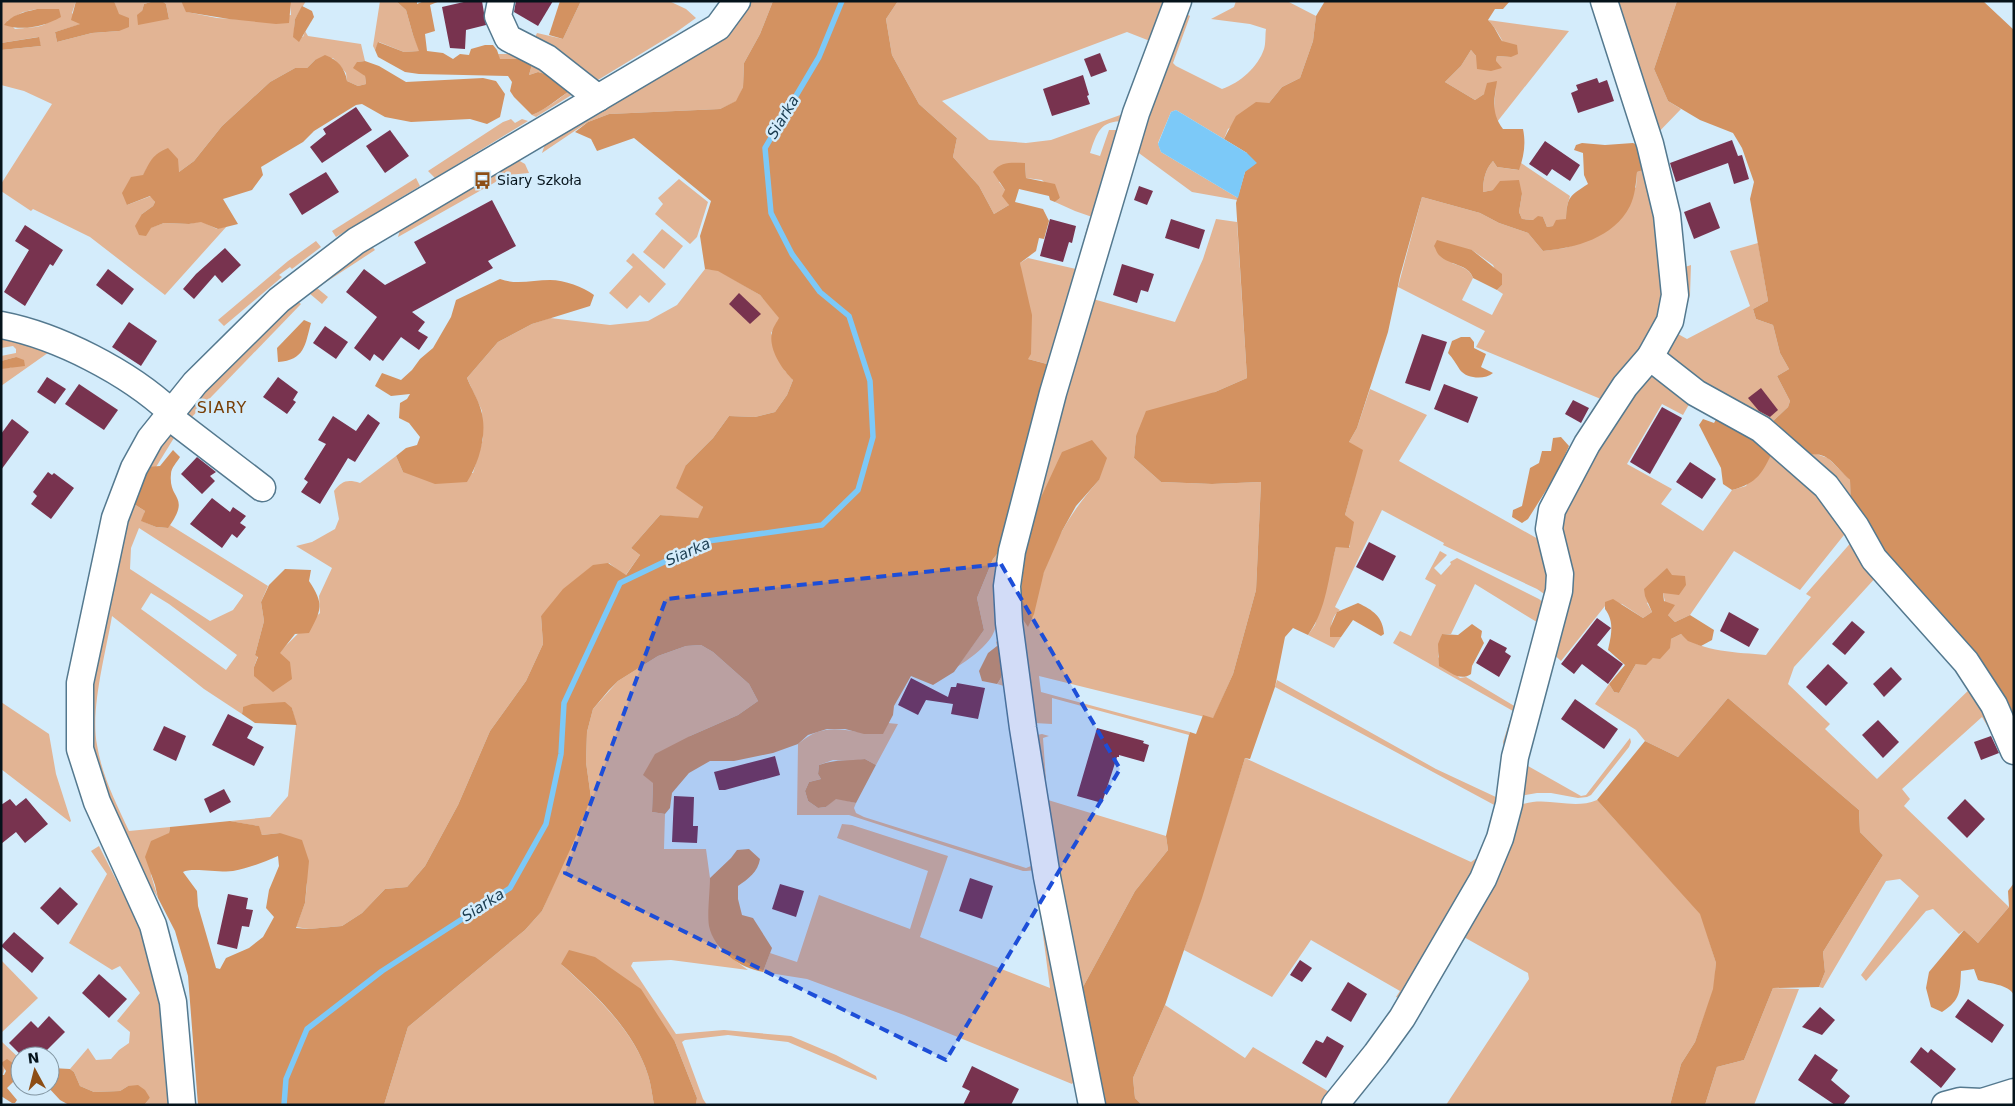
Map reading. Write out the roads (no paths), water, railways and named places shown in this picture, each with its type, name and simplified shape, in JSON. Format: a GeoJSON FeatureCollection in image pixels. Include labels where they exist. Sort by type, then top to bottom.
{"type":"FeatureCollection","features":[{"type":"Feature","properties":{"kind":"street"},"geometry":{"type":"LineString","coordinates":[[501,1],[498,16],[508,38],[547,58],[598,98]]}},
{"type":"Feature","properties":{"kind":"street"},"geometry":{"type":"LineString","coordinates":[[182,1105],[173,1002],[154,925],[97,802],[80,749],[80,683],[115,518],[134,468],[150,439],[195,383],[279,300],[356,242],[718,27],[737,1]]}},
{"type":"Feature","properties":{"kind":"street"},"geometry":{"type":"LineString","coordinates":[[1092,1105],[1047,877],[1008,623],[1007,586],[1012,551],[1053,393],[1136,113],[1178,1]]}},
{"type":"Feature","properties":{"kind":"street"},"geometry":{"type":"LineString","coordinates":[[1336,1105],[1376,1054],[1407,1010],[1486,871],[1500,838],[1509,804],[1515,758],[1559,591],[1560,574],[1549,529],[1552,510],[1593,436],[1625,386],[1650,357],[1670,321],[1675,295],[1667,215],[1650,144],[1604,1]]}},
{"type":"Feature","properties":{"kind":"street"},"geometry":{"type":"LineString","coordinates":[[1,324],[21,329],[94,359],[160,402],[169,414],[262,488]]}},
{"type":"Feature","properties":{"kind":"street"},"geometry":{"type":"LineString","coordinates":[[1650,357],[1696,394],[1761,430],[1826,486],[1856,528],[1874,560],[1966,662],[1994,705],[2014,751]]}},
{"type":"Feature","properties":{"kind":"street"},"geometry":{"type":"LineString","coordinates":[[1946,1105],[1960,1101],[1983,1103],[2014,1092]]}},
{"type":"Feature","properties":{"kind":"water"},"geometry":{"type":"Polygon","coordinates":[[[1176,110],[1247,153],[1257,163],[1245,172],[1238,198],[1161,152],[1158,144],[1171,112],[1176,110]]]}},
{"type":"Feature","properties":{"kind":"waterway","name":"Siarka"},"geometry":{"type":"LineString","coordinates":[[284,1105],[286,1079],[307,1029],[382,971],[510,888],[546,824],[561,754],[564,703],[620,583],[708,541],[822,525],[858,490],[873,437],[870,381],[849,316],[820,292],[792,254],[771,213],[765,148],[819,57],[842,1]]}},
{"type":"Feature","properties":{"kind":"place","name":"Siary Szkoła"},"geometry":{"type":"Point","coordinates":[483,180]}},
{"type":"Feature","properties":{"kind":"district","name":"SIARY"},"geometry":{"type":"Point","coordinates":[222,407]}}]}
